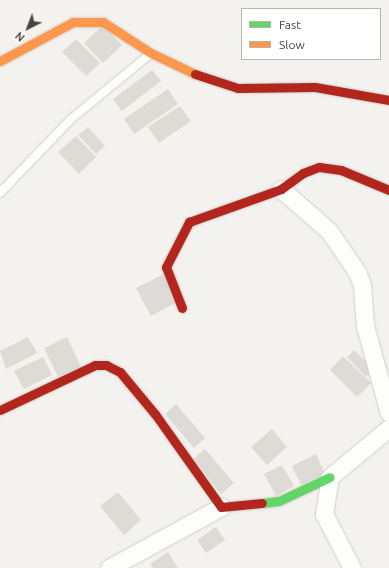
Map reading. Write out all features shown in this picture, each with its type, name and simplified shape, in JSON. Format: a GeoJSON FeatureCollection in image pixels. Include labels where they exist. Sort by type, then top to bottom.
{"type":"FeatureCollection","features":[{"type":"Feature","properties":{"kind":"street"},"geometry":{"type":"LineString","coordinates":[[0,62],[73,22],[103,22],[151,53],[199,76],[238,88],[315,87],[389,100]]}},
{"type":"Feature","properties":{"kind":"street"},"geometry":{"type":"LineString","coordinates":[[182,308],[166,267],[189,222],[281,189],[303,173],[318,168],[341,170],[389,190]]}},
{"type":"Feature","properties":{"kind":"street"},"geometry":{"type":"LineString","coordinates":[[281,189],[329,230],[357,272],[362,285],[365,326],[389,413]]}},
{"type":"Feature","properties":{"kind":"street"},"geometry":{"type":"LineString","coordinates":[[0,410],[95,365],[106,365],[120,372],[155,414],[221,507]]}},
{"type":"Feature","properties":{"kind":"street"},"geometry":{"type":"LineString","coordinates":[[109,568],[221,507],[279,501],[330,477],[389,428]]}},
{"type":"Feature","properties":{"kind":"street"},"geometry":{"type":"LineString","coordinates":[[330,477],[324,514],[352,568]]}},
{"type":"Feature","properties":{"kind":"lane"},"geometry":{"type":"LineString","coordinates":[[0,193],[70,120],[151,53]]}},
{"type":"Feature","properties":{"kind":"building"},"geometry":{"type":"Polygon","coordinates":[[[103,25],[122,45],[103,63],[84,43],[103,25]]]}},
{"type":"Feature","properties":{"kind":"building"},"geometry":{"type":"Polygon","coordinates":[[[76,39],[100,63],[86,76],[62,52],[76,39]]]}},
{"type":"Feature","properties":{"kind":"building"},"geometry":{"type":"Polygon","coordinates":[[[152,70],[161,81],[122,111],[113,99],[152,70]]]}},
{"type":"Feature","properties":{"kind":"building"},"geometry":{"type":"Polygon","coordinates":[[[168,89],[178,104],[134,134],[124,119],[168,89]]]}},
{"type":"Feature","properties":{"kind":"building"},"geometry":{"type":"Polygon","coordinates":[[[180,106],[191,121],[159,143],[148,127],[180,106]]]}},
{"type":"Feature","properties":{"kind":"building"},"geometry":{"type":"Polygon","coordinates":[[[88,127],[105,146],[96,154],[78,135],[88,127]]]}},
{"type":"Feature","properties":{"kind":"building"},"geometry":{"type":"Polygon","coordinates":[[[76,136],[96,157],[79,174],[58,152],[76,136]]]}},
{"type":"Feature","properties":{"kind":"building"},"geometry":{"type":"Polygon","coordinates":[[[164,274],[178,302],[151,316],[136,288],[164,274]]]}},
{"type":"Feature","properties":{"kind":"building"},"geometry":{"type":"Polygon","coordinates":[[[28,337],[37,353],[6,369],[0,351],[28,337]]]}},
{"type":"Feature","properties":{"kind":"building"},"geometry":{"type":"Polygon","coordinates":[[[67,337],[81,367],[58,377],[44,348],[67,337]]]}},
{"type":"Feature","properties":{"kind":"building"},"geometry":{"type":"Polygon","coordinates":[[[354,350],[374,369],[366,377],[347,357],[354,350]]]}},
{"type":"Feature","properties":{"kind":"building"},"geometry":{"type":"Polygon","coordinates":[[[343,356],[371,383],[357,397],[330,370],[343,356]]]}},
{"type":"Feature","properties":{"kind":"building"},"geometry":{"type":"Polygon","coordinates":[[[43,357],[52,375],[24,389],[14,371],[43,357]]]}},
{"type":"Feature","properties":{"kind":"building"},"geometry":{"type":"Polygon","coordinates":[[[176,404],[205,438],[194,448],[165,414],[176,404]]]}},
{"type":"Feature","properties":{"kind":"building"},"geometry":{"type":"Polygon","coordinates":[[[272,429],[287,447],[267,465],[251,447],[272,429]]]}},
{"type":"Feature","properties":{"kind":"building"},"geometry":{"type":"Polygon","coordinates":[[[205,449],[234,483],[221,494],[193,459],[205,449]]]}},
{"type":"Feature","properties":{"kind":"building"},"geometry":{"type":"Polygon","coordinates":[[[316,454],[325,474],[301,485],[292,466],[316,454]]]}},
{"type":"Feature","properties":{"kind":"building"},"geometry":{"type":"Polygon","coordinates":[[[282,465],[294,486],[276,496],[264,474],[282,465]]]}},
{"type":"Feature","properties":{"kind":"building"},"geometry":{"type":"Polygon","coordinates":[[[118,492],[141,520],[124,535],[100,506],[118,492]]]}},
{"type":"Feature","properties":{"kind":"building"},"geometry":{"type":"Polygon","coordinates":[[[216,527],[225,540],[206,553],[197,540],[216,527]]]}},
{"type":"Feature","properties":{"kind":"building"},"geometry":{"type":"Polygon","coordinates":[[[168,552],[178,568],[153,568],[150,564],[168,552]]]}},
{"type":"Feature","properties":{"kind":"traffic: fast"},"geometry":{"type":"LineString","coordinates":[[262,503],[279,501],[330,477]]}},
{"type":"Feature","properties":{"kind":"traffic: slow"},"geometry":{"type":"LineString","coordinates":[[0,61],[73,22],[103,22],[151,53],[195,74]]}},
{"type":"Feature","properties":{"kind":"traffic: jam"},"geometry":{"type":"LineString","coordinates":[[195,74],[238,88],[315,87],[389,100]]}},
{"type":"Feature","properties":{"kind":"traffic: jam"},"geometry":{"type":"LineString","coordinates":[[182,308],[166,267],[189,222],[281,189],[303,173],[319,167],[341,170],[389,190]]}},
{"type":"Feature","properties":{"kind":"traffic: jam"},"geometry":{"type":"LineString","coordinates":[[0,410],[95,365],[106,365],[120,372],[155,414],[221,507],[262,503]]}}]}
